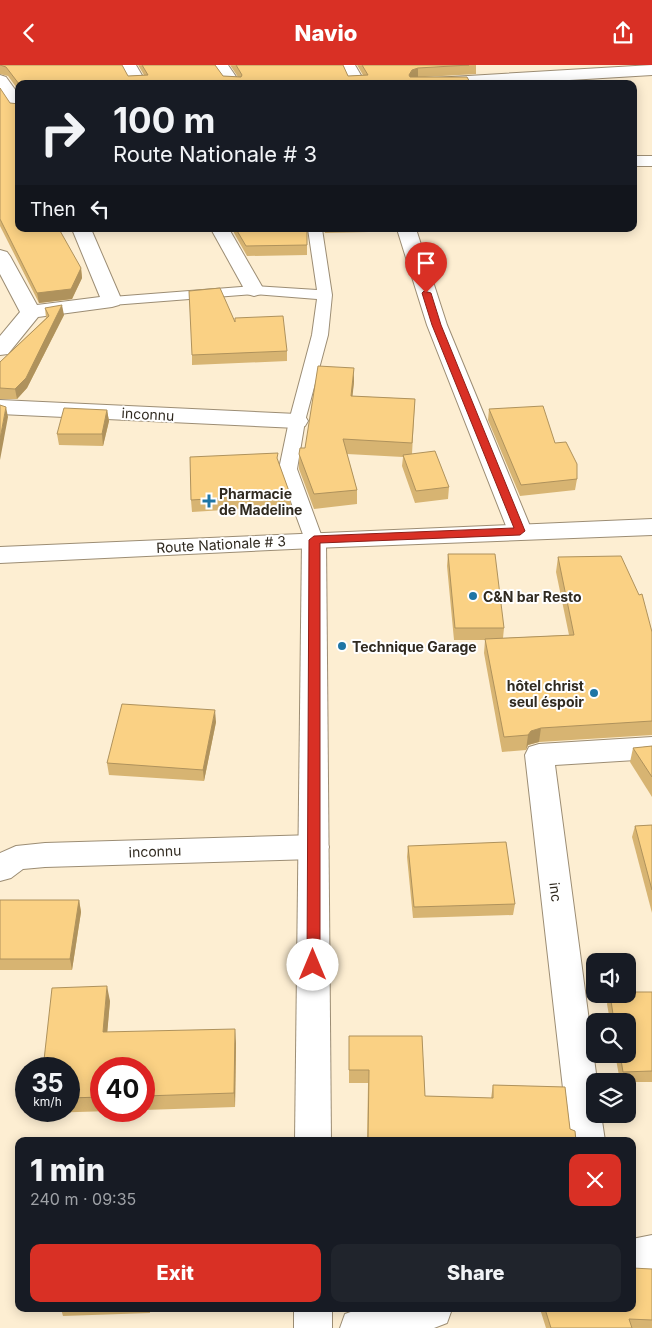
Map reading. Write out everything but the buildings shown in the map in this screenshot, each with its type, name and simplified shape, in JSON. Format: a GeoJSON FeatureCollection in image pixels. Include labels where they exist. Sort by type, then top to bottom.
{"type":"FeatureCollection","features":[{"type":"Feature","properties":{"kind":"street"},"geometry":{"type":"LineString","coordinates":[[128,65],[137,80]]}},
{"type":"Feature","properties":{"kind":"street"},"geometry":{"type":"LineString","coordinates":[[220,65],[230,80]]}},
{"type":"Feature","properties":{"kind":"street"},"geometry":{"type":"LineString","coordinates":[[347,65],[356,80]]}},
{"type":"Feature","properties":{"kind":"street"},"geometry":{"type":"LineString","coordinates":[[631,68],[646,86]]}},
{"type":"Feature","properties":{"kind":"street"},"geometry":{"type":"LineString","coordinates":[[471,80],[631,68],[652,70]]}},
{"type":"Feature","properties":{"kind":"street"},"geometry":{"type":"LineString","coordinates":[[0,80],[15,101]]}},
{"type":"Feature","properties":{"kind":"street"},"geometry":{"type":"LineString","coordinates":[[637,161],[652,161]]}},
{"type":"Feature","properties":{"kind":"street"},"geometry":{"type":"LineString","coordinates":[[0,349],[31,312],[112,301],[83,232]]}},
{"type":"Feature","properties":{"kind":"street"},"geometry":{"type":"LineString","coordinates":[[222,232],[254,290]]}},
{"type":"Feature","properties":{"kind":"street"},"geometry":{"type":"LineString","coordinates":[[407,232],[436,325],[520,531]]}},
{"type":"Feature","properties":{"kind":"street"},"geometry":{"type":"LineString","coordinates":[[0,256],[31,312]]}},
{"type":"Feature","properties":{"kind":"street","name":"inconnu"},"geometry":{"type":"LineString","coordinates":[[0,407],[297,421]]}},
{"type":"Feature","properties":{"kind":"street","name":"Route Nationale # 3"},"geometry":{"type":"LineString","coordinates":[[0,555],[520,531],[652,527]]}},
{"type":"Feature","properties":{"kind":"street"},"geometry":{"type":"LineString","coordinates":[[313,1137],[314,540]]}},
{"type":"Feature","properties":{"kind":"street","name":"inc"},"geometry":{"type":"LineString","coordinates":[[587,1137],[539,755],[652,748]]}},
{"type":"Feature","properties":{"kind":"street","name":"inconnu"},"geometry":{"type":"LineString","coordinates":[[0,869],[16,859],[45,855],[314,847]]}},
{"type":"Feature","properties":{"kind":"street"},"geometry":{"type":"LineString","coordinates":[[636,1257],[652,1253]]}},
{"type":"Feature","properties":{"kind":"street"},"geometry":{"type":"LineString","coordinates":[[312,1328],[313,1312]]}},
{"type":"Feature","properties":{"kind":"street"},"geometry":{"type":"LineString","coordinates":[[359,1328],[422,1312]]}},
{"type":"Feature","properties":{"kind":"lane"},"geometry":{"type":"LineString","coordinates":[[314,540],[288,469],[297,421],[320,335],[325,295],[315,232]]}},
{"type":"Feature","properties":{"kind":"lane"},"geometry":{"type":"LineString","coordinates":[[112,301],[254,290],[325,295]]}},
{"type":"Feature","properties":{"kind":"place","name":"Pharmacie de Madeline"},"geometry":{"type":"Point","coordinates":[209,501]}},
{"type":"Feature","properties":{"kind":"place","name":"C&N bar Resto"},"geometry":{"type":"Point","coordinates":[473,596]}},
{"type":"Feature","properties":{"kind":"place","name":"Technique Garage"},"geometry":{"type":"Point","coordinates":[342,646]}},
{"type":"Feature","properties":{"kind":"place","name":"hôtel christ seul éspoir"},"geometry":{"type":"Point","coordinates":[594,693]}},
{"type":"Feature","properties":{"kind":"route"},"geometry":{"type":"LineString","coordinates":[[313,965],[314,540],[520,531],[436,325],[426,293]]}}]}
